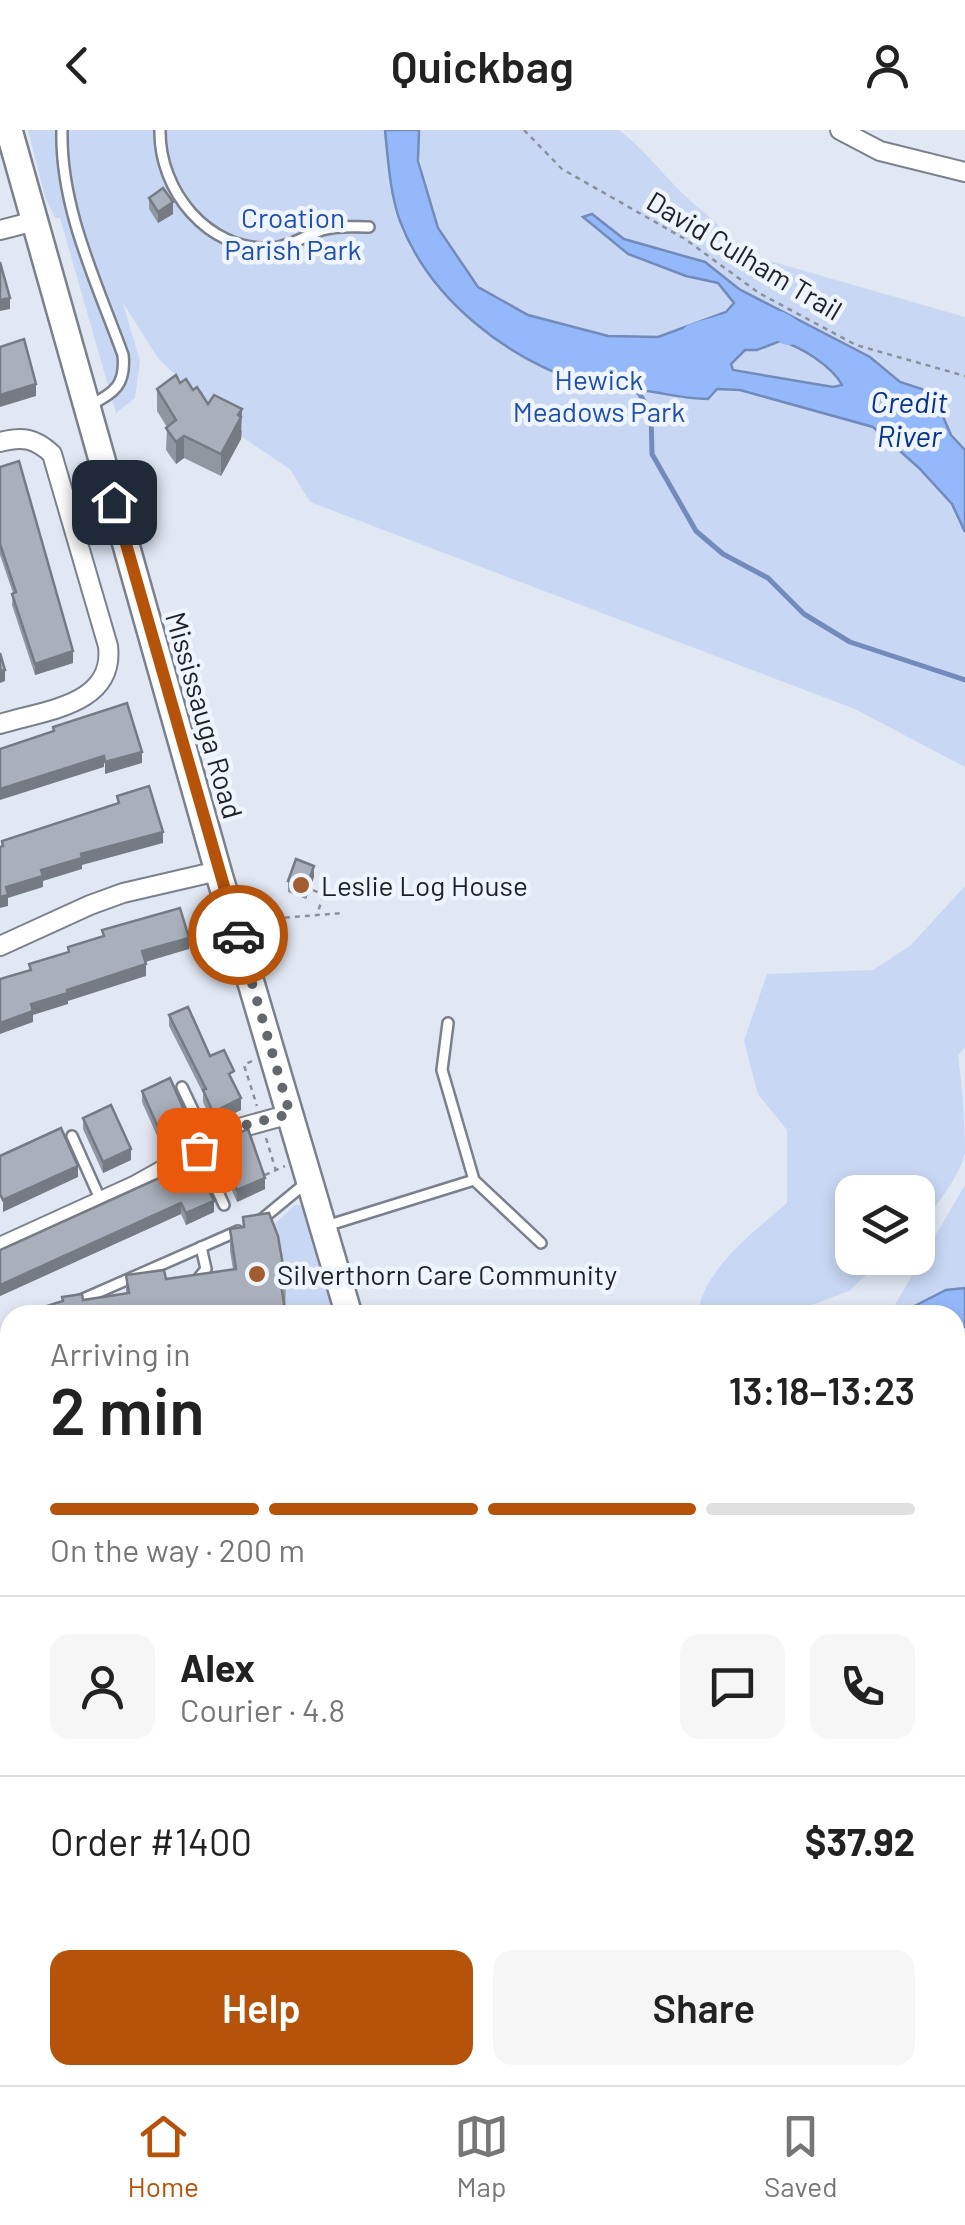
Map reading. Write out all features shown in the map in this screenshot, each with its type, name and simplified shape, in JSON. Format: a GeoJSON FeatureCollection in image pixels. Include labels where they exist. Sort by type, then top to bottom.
{"type":"FeatureCollection","features":[{"type":"Feature","properties":{"kind":"main road","name":"Mississauga Road"},"geometry":{"type":"LineString","coordinates":[[9,130],[290,1114],[301,1171],[323,1226],[346,1305]]}},
{"type":"Feature","properties":{"kind":"street"},"geometry":{"type":"LineString","coordinates":[[840,130],[880,151],[965,172]]}},
{"type":"Feature","properties":{"kind":"street"},"geometry":{"type":"LineString","coordinates":[[0,230],[35,221]]}},
{"type":"Feature","properties":{"kind":"street"},"geometry":{"type":"LineString","coordinates":[[0,442],[28,438],[52,454],[110,664],[98,689],[76,701],[0,724]]}},
{"type":"Feature","properties":{"kind":"street"},"geometry":{"type":"LineString","coordinates":[[0,946],[124,893],[218,870]]}},
{"type":"Feature","properties":{"kind":"street"},"geometry":{"type":"LineString","coordinates":[[2,1242],[100,1200],[248,1124],[290,1114]]}},
{"type":"Feature","properties":{"kind":"lane"},"geometry":{"type":"LineString","coordinates":[[62,130],[61,162],[73,216],[124,355],[121,384],[111,395],[87,406]]}},
{"type":"Feature","properties":{"kind":"lane"},"geometry":{"type":"LineString","coordinates":[[160,130],[166,174],[180,202],[224,238],[246,246],[273,248],[337,226],[369,228]]}},
{"type":"Feature","properties":{"kind":"lane"},"geometry":{"type":"LineString","coordinates":[[448,1023],[442,1070],[474,1180],[541,1243]]}},
{"type":"Feature","properties":{"kind":"lane"},"geometry":{"type":"LineString","coordinates":[[182,1087],[224,1205]]}},
{"type":"Feature","properties":{"kind":"lane"},"geometry":{"type":"LineString","coordinates":[[72,1136],[100,1200]]}},
{"type":"Feature","properties":{"kind":"lane"},"geometry":{"type":"LineString","coordinates":[[71,1305],[260,1220],[301,1171]]}},
{"type":"Feature","properties":{"kind":"lane"},"geometry":{"type":"LineString","coordinates":[[323,1226],[474,1180]]}},
{"type":"Feature","properties":{"kind":"lane"},"geometry":{"type":"LineString","coordinates":[[189,1283],[201,1279],[206,1269],[201,1247]]}},
{"type":"Feature","properties":{"kind":"lane"},"geometry":{"type":"LineString","coordinates":[[160,1265],[170,1273]]}},
{"type":"Feature","properties":{"kind":"path","name":"David Culham Trail"},"geometry":{"type":"LineString","coordinates":[[524,130],[562,169],[685,240],[758,293],[856,345],[965,376]]}},
{"type":"Feature","properties":{"kind":"path"},"geometry":{"type":"LineString","coordinates":[[313,890],[322,899],[317,915]]}},
{"type":"Feature","properties":{"kind":"path"},"geometry":{"type":"LineString","coordinates":[[248,921],[343,912]]}},
{"type":"Feature","properties":{"kind":"path"},"geometry":{"type":"LineString","coordinates":[[258,1112],[244,1064],[262,1057]]}},
{"type":"Feature","properties":{"kind":"path"},"geometry":{"type":"LineString","coordinates":[[263,1127],[276,1170]]}},
{"type":"Feature","properties":{"kind":"path"},"geometry":{"type":"LineString","coordinates":[[264,1176],[276,1170],[301,1171]]}},
{"type":"Feature","properties":{"kind":"green space","name":"Hewick Meadows Park"},"geometry":{"type":"Polygon","coordinates":[[[28,130],[385,130],[387,149],[453,254],[427,194],[419,130],[619,130],[749,255],[965,317],[965,767],[855,709],[310,502],[290,469],[236,433],[158,358],[123,303],[140,361],[135,398],[116,413],[60,218],[55,218],[45,197],[28,130]]]}},
{"type":"Feature","properties":{"kind":"green space"},"geometry":{"type":"Polygon","coordinates":[[[965,886],[965,1048],[958,1055],[965,1152],[953,1181],[935,1207],[935,1175],[835,1175],[835,1275],[866,1275],[849,1291],[811,1305],[700,1305],[719,1267],[787,1203],[787,1130],[758,1094],[744,1041],[767,974],[873,970],[910,946],[965,886]]]}},
{"type":"Feature","properties":{"kind":"green space"},"geometry":{"type":"Polygon","coordinates":[[[965,1185],[965,1288],[946,1290],[917,1305],[895,1305],[912,1275],[935,1275],[935,1236],[965,1185]]]}},
{"type":"Feature","properties":{"kind":"green space"},"geometry":{"type":"Polygon","coordinates":[[[295,1205],[303,1205],[333,1305],[278,1305],[267,1231],[295,1205]]]}},
{"type":"Feature","properties":{"kind":"water","name":"Credit River"},"geometry":{"type":"Polygon","coordinates":[[[385,130],[419,130],[418,161],[438,228],[478,287],[528,315],[608,336],[658,337],[726,312],[734,303],[718,283],[686,276],[628,254],[583,217],[592,214],[624,239],[705,262],[739,289],[870,357],[900,382],[922,389],[936,400],[951,435],[965,450],[965,532],[952,504],[873,427],[740,390],[717,389],[708,399],[700,399],[593,386],[557,373],[500,342],[451,301],[413,250],[397,211],[385,130]],[[780,341],[745,350],[731,364],[733,370],[833,387],[842,385],[823,364],[780,341]]]}},
{"type":"Feature","properties":{"kind":"water"},"geometry":{"type":"Polygon","coordinates":[[[965,1288],[965,1305],[917,1305],[946,1290],[965,1288]]]}},
{"type":"Feature","properties":{"kind":"building"},"geometry":{"type":"Polygon","coordinates":[[[163,188],[173,202],[158,212],[149,198],[163,188]]]}},
{"type":"Feature","properties":{"kind":"building"},"geometry":{"type":"Polygon","coordinates":[[[0,262],[10,298],[0,300],[0,262]]]}},
{"type":"Feature","properties":{"kind":"building"},"geometry":{"type":"Polygon","coordinates":[[[24,339],[36,384],[0,395],[0,347],[24,339]]]}},
{"type":"Feature","properties":{"kind":"building"},"geometry":{"type":"Polygon","coordinates":[[[176,375],[180,383],[186,379],[193,390],[197,387],[208,404],[214,395],[242,409],[221,454],[184,436],[176,442],[166,428],[176,420],[157,389],[176,375]]]}},
{"type":"Feature","properties":{"kind":"building"},"geometry":{"type":"Polygon","coordinates":[[[19,461],[73,651],[35,664],[0,544],[0,467],[19,461]]]}},
{"type":"Feature","properties":{"kind":"building"},"geometry":{"type":"Polygon","coordinates":[[[127,703],[142,752],[105,762],[104,756],[0,789],[0,749],[127,703]]]}},
{"type":"Feature","properties":{"kind":"building"},"geometry":{"type":"Polygon","coordinates":[[[149,786],[163,832],[81,854],[82,858],[41,870],[43,876],[6,887],[8,895],[0,897],[2,841],[119,803],[117,796],[149,786]]]}},
{"type":"Feature","properties":{"kind":"building"},"geometry":{"type":"Polygon","coordinates":[[[296,859],[314,866],[306,888],[288,881],[296,859]]]}},
{"type":"Feature","properties":{"kind":"building"},"geometry":{"type":"Polygon","coordinates":[[[180,908],[189,938],[142,951],[146,964],[31,1004],[33,1011],[0,1023],[0,979],[31,970],[29,964],[69,952],[68,947],[104,936],[102,930],[180,908]]]}},
{"type":"Feature","properties":{"kind":"building"},"geometry":{"type":"Polygon","coordinates":[[[188,1007],[210,1056],[224,1050],[234,1071],[229,1074],[241,1098],[213,1112],[203,1090],[206,1089],[169,1015],[188,1007]]]}},
{"type":"Feature","properties":{"kind":"building"},"geometry":{"type":"Polygon","coordinates":[[[170,1078],[192,1128],[165,1143],[142,1091],[170,1078]]]}},
{"type":"Feature","properties":{"kind":"building"},"geometry":{"type":"Polygon","coordinates":[[[111,1105],[131,1149],[103,1162],[83,1118],[111,1105]]]}},
{"type":"Feature","properties":{"kind":"building"},"geometry":{"type":"Polygon","coordinates":[[[61,1128],[78,1166],[3,1200],[0,1156],[61,1128]]]}},
{"type":"Feature","properties":{"kind":"building"},"geometry":{"type":"Polygon","coordinates":[[[248,1129],[265,1178],[237,1190],[216,1143],[248,1129]]]}},
{"type":"Feature","properties":{"kind":"building"},"geometry":{"type":"Polygon","coordinates":[[[194,1158],[214,1201],[186,1213],[181,1203],[0,1285],[0,1250],[168,1174],[167,1171],[194,1158]]]}},
{"type":"Feature","properties":{"kind":"building"},"geometry":{"type":"Polygon","coordinates":[[[269,1213],[278,1236],[286,1283],[281,1284],[284,1305],[50,1305],[63,1301],[62,1297],[82,1294],[83,1300],[129,1293],[126,1275],[164,1270],[166,1279],[236,1269],[230,1229],[244,1227],[243,1217],[269,1213]]]}},
{"type":"Feature","properties":{"kind":"waterway","name":"Credit River"},"geometry":{"type":"LineString","coordinates":[[695,337],[756,323],[788,331]]}},
{"type":"Feature","properties":{"kind":"waterway"},"geometry":{"type":"LineString","coordinates":[[635,387],[651,412],[652,454],[696,531],[723,554],[768,578],[804,614],[850,642],[965,680]]}},
{"type":"Feature","properties":{"kind":"way so far"},"geometry":{"type":"LineString","coordinates":[[199,1150],[248,1124],[290,1114],[238,935]]}},
{"type":"Feature","properties":{"kind":"place","name":"Leslie Log House"},"geometry":{"type":"Point","coordinates":[301,885]}},
{"type":"Feature","properties":{"kind":"place","name":"Silverthorn Care Community"},"geometry":{"type":"Point","coordinates":[257,1274]}},
{"type":"Feature","properties":{"kind":"route"},"geometry":{"type":"LineString","coordinates":[[114,502],[238,935]]}},
{"type":"Feature","properties":{"kind":"park label","name":"Croation Parish Park"},"geometry":{"type":"Point","coordinates":[293,233]}}]}
